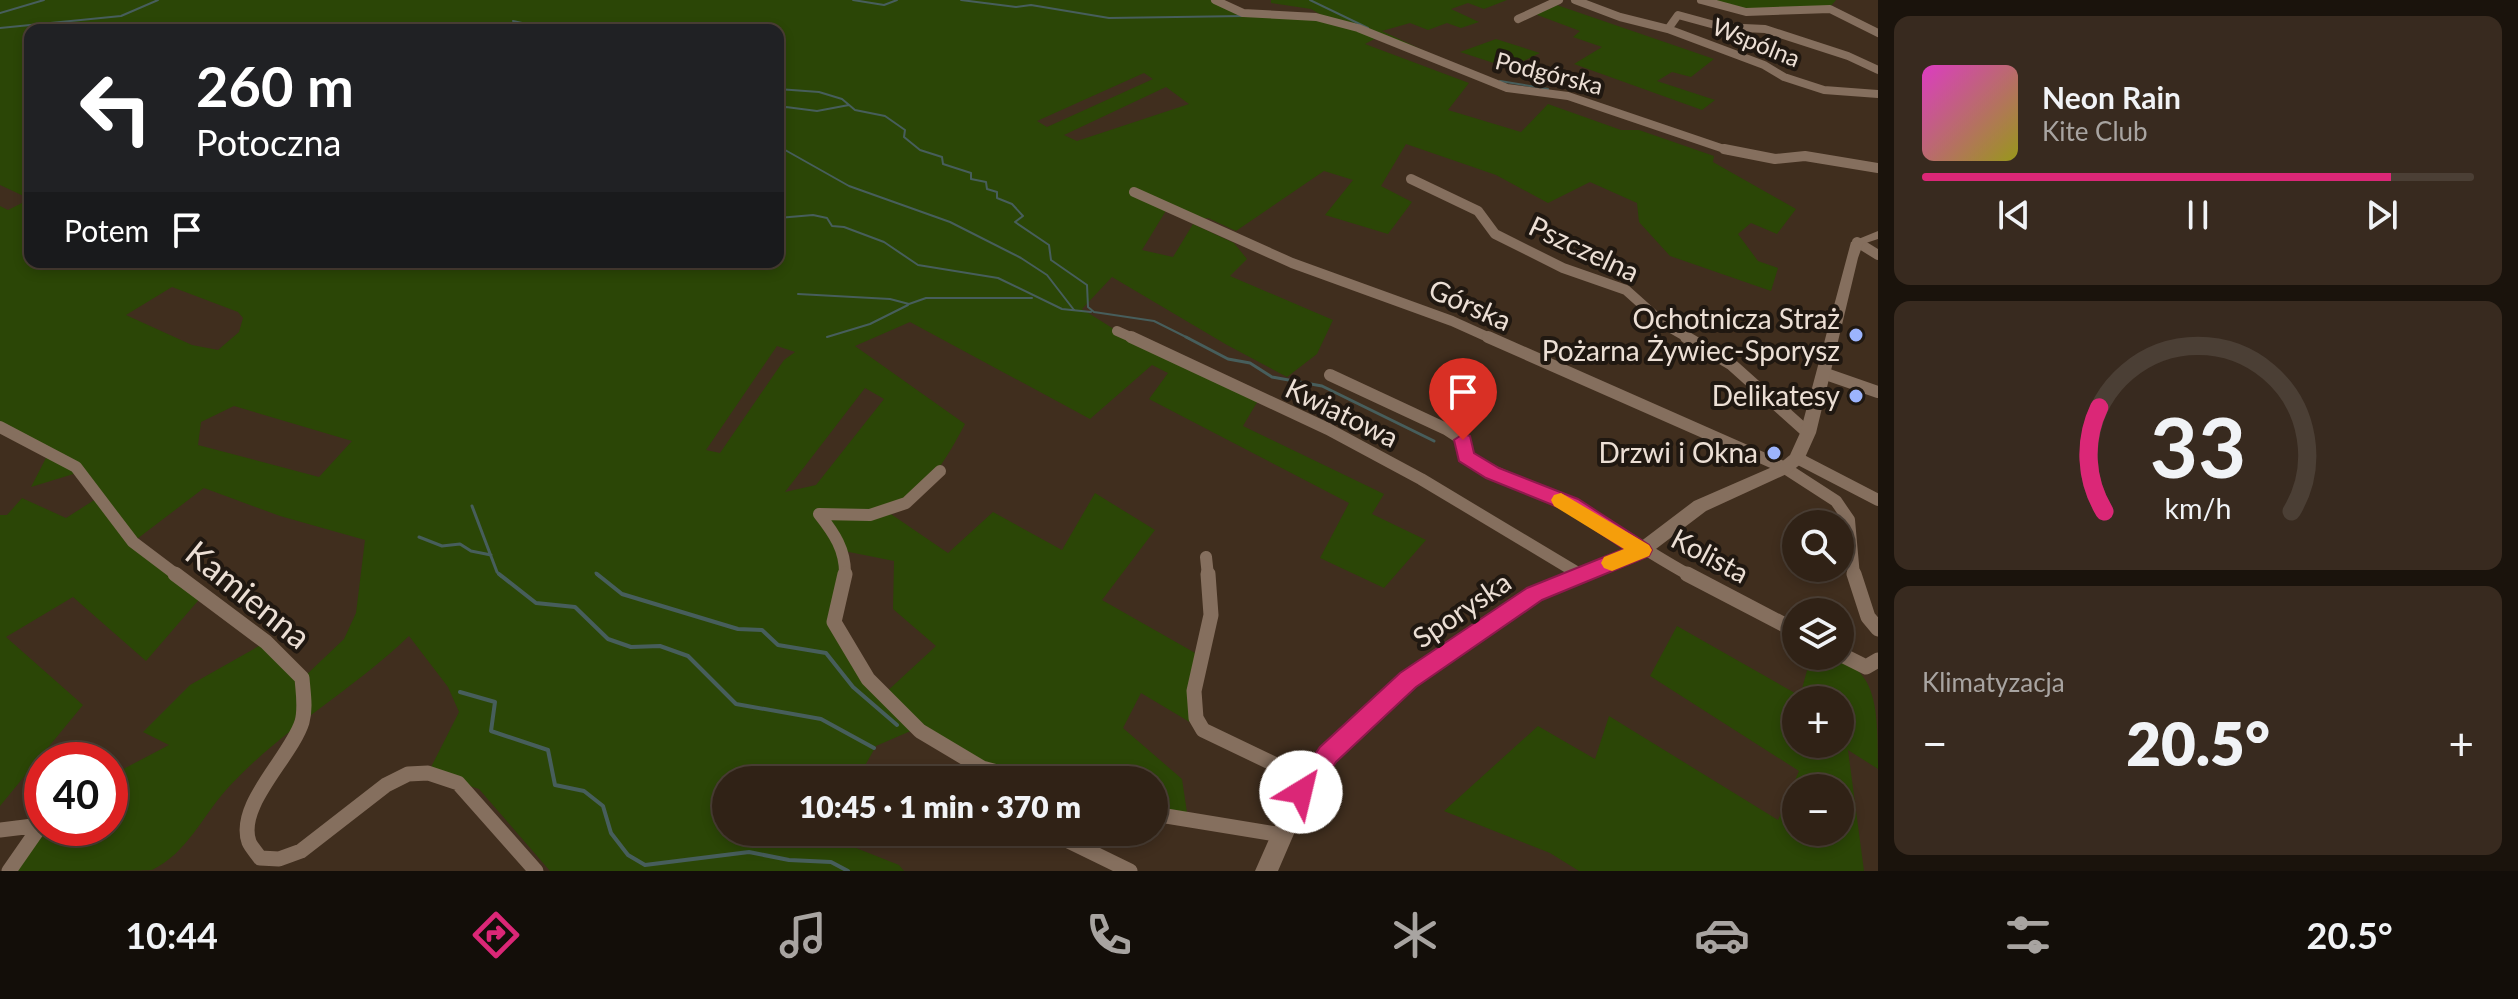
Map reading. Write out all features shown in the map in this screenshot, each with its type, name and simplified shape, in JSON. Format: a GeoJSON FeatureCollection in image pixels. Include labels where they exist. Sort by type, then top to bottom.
{"type":"FeatureCollection","features":[{"type":"Feature","properties":{"kind":"street","name":"Podgórska"},"geometry":{"type":"LineString","coordinates":[[1215,0],[1243,13],[1316,17],[1358,28],[1507,88],[1539,95],[1568,96],[1733,152],[1775,159],[1805,156],[1843,160],[1878,168]]}},
{"type":"Feature","properties":{"kind":"street"},"geometry":{"type":"LineString","coordinates":[[1518,19],[1559,0]]}},
{"type":"Feature","properties":{"kind":"street","name":"Wspólna"},"geometry":{"type":"LineString","coordinates":[[1575,0],[1620,17],[1668,29],[1811,86],[1824,90],[1878,94]]}},
{"type":"Feature","properties":{"kind":"street"},"geometry":{"type":"LineString","coordinates":[[1701,0],[1746,12],[1830,9],[1878,33]]}},
{"type":"Feature","properties":{"kind":"street"},"geometry":{"type":"LineString","coordinates":[[1830,9],[1836,0]]}},
{"type":"Feature","properties":{"kind":"street"},"geometry":{"type":"LineString","coordinates":[[1668,29],[1678,15],[1722,27],[1765,29],[1848,56],[1878,70]]}},
{"type":"Feature","properties":{"kind":"street","name":"Pszczelna"},"geometry":{"type":"LineString","coordinates":[[1411,179],[1478,211],[1495,234],[1563,268],[1626,290],[1664,324],[1731,364],[1808,433]]}},
{"type":"Feature","properties":{"kind":"street","name":"Górska"},"geometry":{"type":"LineString","coordinates":[[1134,192],[1292,263],[1452,321],[1643,408],[1791,463]]}},
{"type":"Feature","properties":{"kind":"street"},"geometry":{"type":"LineString","coordinates":[[1857,242],[1878,235]]}},
{"type":"Feature","properties":{"kind":"street"},"geometry":{"type":"LineString","coordinates":[[1791,463],[1808,433],[1857,242]]}},
{"type":"Feature","properties":{"kind":"street"},"geometry":{"type":"LineString","coordinates":[[1857,242],[1878,255]]}},
{"type":"Feature","properties":{"kind":"street","name":"Kwiatowa"},"geometry":{"type":"LineString","coordinates":[[1117,331],[1328,429],[1421,479],[1581,575]]}},
{"type":"Feature","properties":{"kind":"street"},"geometry":{"type":"LineString","coordinates":[[1823,373],[1878,392]]}},
{"type":"Feature","properties":{"kind":"street","name":"Kolista"},"geometry":{"type":"LineString","coordinates":[[1330,375],[1446,429],[1463,440],[1466,456],[1492,473],[1572,505],[1642,550],[1782,624]]}},
{"type":"Feature","properties":{"kind":"street","name":"Kamienna"},"geometry":{"type":"LineString","coordinates":[[0,427],[76,467],[133,542],[266,642],[302,678],[303,721],[288,751],[260,789],[247,829],[248,846],[260,858],[279,859],[301,851],[386,785],[408,774],[428,773],[458,783],[536,871]]}},
{"type":"Feature","properties":{"kind":"street"},"geometry":{"type":"LineString","coordinates":[[1791,463],[1878,500]]}},
{"type":"Feature","properties":{"kind":"street"},"geometry":{"type":"LineString","coordinates":[[1791,463],[1845,512],[1849,520],[1854,575],[1868,617],[1878,629]]}},
{"type":"Feature","properties":{"kind":"street","name":"Sporyska"},"geometry":{"type":"LineString","coordinates":[[1266,871],[1307,784],[1328,755],[1408,680],[1534,594],[1642,550],[1700,506],[1791,463]]}},
{"type":"Feature","properties":{"kind":"street"},"geometry":{"type":"LineString","coordinates":[[940,471],[906,503],[870,515],[819,514],[841,540],[847,569],[834,622],[868,679],[920,731],[979,766]]}},
{"type":"Feature","properties":{"kind":"street"},"geometry":{"type":"LineString","coordinates":[[1206,557],[1211,613],[1204,658],[1193,692],[1196,722],[1203,730],[1274,764],[1307,784]]}},
{"type":"Feature","properties":{"kind":"street"},"geometry":{"type":"LineString","coordinates":[[1854,661],[1866,667],[1878,660]]}},
{"type":"Feature","properties":{"kind":"street"},"geometry":{"type":"LineString","coordinates":[[1168,816],[1282,835]]}},
{"type":"Feature","properties":{"kind":"street"},"geometry":{"type":"LineString","coordinates":[[0,830],[41,825],[9,871]]}},
{"type":"Feature","properties":{"kind":"street"},"geometry":{"type":"LineString","coordinates":[[1079,846],[1130,871]]}},
{"type":"Feature","properties":{"kind":"green space"},"geometry":{"type":"Polygon","coordinates":[[[0,0],[1213,0],[1243,13],[1330,20],[1311,9],[1271,3],[1271,0],[1507,0],[1484,9],[1468,3],[1451,9],[1479,22],[1461,28],[1447,23],[1428,30],[1410,23],[1382,31],[1444,60],[1440,63],[1380,36],[1365,44],[1469,83],[1448,110],[1521,132],[1548,104],[1621,130],[1639,130],[1714,156],[1713,162],[1796,209],[1777,234],[1751,223],[1738,234],[1758,261],[1778,268],[1771,291],[1670,256],[1639,222],[1637,203],[1590,182],[1548,203],[1496,175],[1406,144],[1381,186],[1412,202],[1388,234],[1325,215],[1353,180],[1324,171],[1236,231],[1208,218],[1195,221],[1167,209],[1142,250],[1173,257],[1193,224],[1234,243],[1247,259],[1230,276],[1333,320],[1317,354],[1287,377],[1112,277],[1082,309],[1117,331],[1259,399],[1243,426],[1384,494],[1372,514],[1426,540],[1384,588],[1320,558],[1349,503],[1149,399],[1168,373],[1152,365],[1090,419],[910,322],[855,346],[965,424],[942,464],[923,486],[900,504],[885,510],[948,553],[993,512],[1062,550],[1095,493],[1155,530],[1102,600],[1204,658],[1193,695],[1194,713],[1203,730],[1141,693],[1123,728],[1167,766],[981,766],[920,731],[883,695],[936,646],[893,609],[894,561],[844,551],[847,569],[832,630],[866,685],[913,730],[876,746],[865,766],[712,766],[712,846],[851,846],[899,865],[904,871],[550,871],[479,789],[428,773],[459,712],[448,687],[409,636],[247,768],[184,844],[164,863],[152,870],[17,871],[30,846],[128,846],[128,767],[169,745],[143,732],[190,685],[266,642],[303,678],[344,639],[356,613],[365,540],[280,516],[204,488],[133,542],[203,595],[146,661],[73,597],[6,637],[83,705],[53,742],[24,742],[24,777],[0,806],[0,515],[7,515],[22,498],[66,518],[99,497],[80,472],[31,487],[49,452],[0,427],[0,206],[8,210],[24,202],[24,268],[784,268],[784,24],[24,24],[24,196],[0,185],[0,0]],[[1144,73],[1037,121],[1047,127],[1153,79],[1144,73]],[[1166,87],[1064,135],[1077,141],[1189,104],[1166,87]],[[172,287],[126,315],[192,345],[218,350],[239,332],[243,318],[238,312],[172,287]],[[777,346],[706,450],[720,453],[784,360],[795,352],[777,346]],[[865,388],[785,492],[816,485],[884,399],[865,388]],[[234,406],[201,422],[198,445],[319,477],[352,441],[234,406]]]}},
{"type":"Feature","properties":{"kind":"green space"},"geometry":{"type":"Polygon","coordinates":[[[1699,0],[1836,0],[1830,7],[1758,13],[1699,0]]]}},
{"type":"Feature","properties":{"kind":"green space"},"geometry":{"type":"Polygon","coordinates":[[[1551,3],[1714,59],[1691,77],[1672,72],[1657,81],[1715,100],[1702,110],[1574,64],[1602,47],[1573,37],[1580,31],[1532,13],[1551,3]]]}},
{"type":"Feature","properties":{"kind":"green space"},"geometry":{"type":"Polygon","coordinates":[[[1496,39],[1540,53],[1509,68],[1460,52],[1496,39]]]}},
{"type":"Feature","properties":{"kind":"green space"},"geometry":{"type":"Polygon","coordinates":[[[1677,626],[1782,686],[1782,758],[1849,758],[1851,774],[1798,774],[1799,771],[1650,676],[1677,626]]]}},
{"type":"Feature","properties":{"kind":"green space"},"geometry":{"type":"Polygon","coordinates":[[[1854,668],[1862,675],[1870,688],[1874,705],[1878,769],[1854,754],[1854,686],[1803,686],[1807,670],[1854,668]]]}},
{"type":"Feature","properties":{"kind":"green space"},"geometry":{"type":"Polygon","coordinates":[[[1609,716],[1778,820],[1782,811],[1782,846],[1854,846],[1854,795],[1864,871],[1579,871],[1550,853],[1444,811],[1538,726],[1595,759],[1609,716]]]}},
{"type":"Feature","properties":{"kind":"green space"},"geometry":{"type":"Polygon","coordinates":[[[1168,767],[1182,779],[1188,819],[1168,816],[1168,767]]]}},
{"type":"Feature","properties":{"kind":"waterway"},"geometry":{"type":"LineString","coordinates":[[0,13],[44,0]]}},
{"type":"Feature","properties":{"kind":"waterway"},"geometry":{"type":"LineString","coordinates":[[40,24],[121,16],[158,0]]}},
{"type":"Feature","properties":{"kind":"waterway"},"geometry":{"type":"LineString","coordinates":[[853,0],[884,5],[897,0]]}},
{"type":"Feature","properties":{"kind":"waterway"},"geometry":{"type":"LineString","coordinates":[[961,0],[1016,7],[1031,5],[1109,18],[1243,16]]}},
{"type":"Feature","properties":{"kind":"waterway"},"geometry":{"type":"LineString","coordinates":[[1310,0],[1368,28]]}},
{"type":"Feature","properties":{"kind":"waterway"},"geometry":{"type":"LineString","coordinates":[[513,21],[527,24]]}},
{"type":"Feature","properties":{"kind":"waterway"},"geometry":{"type":"LineString","coordinates":[[0,28],[24,26]]}},
{"type":"Feature","properties":{"kind":"waterway"},"geometry":{"type":"LineString","coordinates":[[1500,81],[1548,89]]}},
{"type":"Feature","properties":{"kind":"waterway"},"geometry":{"type":"LineString","coordinates":[[784,89],[819,92],[842,99],[855,110],[885,116],[905,130],[904,137],[920,150],[942,157],[943,164],[971,173],[971,179],[986,182],[987,189],[997,192],[997,198],[1012,204],[1023,216],[1015,222],[1049,245],[1051,260],[1087,285],[1088,307],[1094,312],[1154,321],[1186,337]]}},
{"type":"Feature","properties":{"kind":"waterway"},"geometry":{"type":"LineString","coordinates":[[784,108],[817,111],[849,105]]}},
{"type":"Feature","properties":{"kind":"waterway"},"geometry":{"type":"LineString","coordinates":[[784,149],[849,186],[950,222],[1021,258],[1047,275],[1074,310]]}},
{"type":"Feature","properties":{"kind":"waterway"},"geometry":{"type":"LineString","coordinates":[[784,217],[813,215],[827,218],[832,226],[844,227],[884,242],[918,265],[998,278],[1062,309],[1091,312]]}},
{"type":"Feature","properties":{"kind":"waterway"},"geometry":{"type":"LineString","coordinates":[[798,294],[890,299],[909,304],[926,298],[1032,298]]}},
{"type":"Feature","properties":{"kind":"waterway"},"geometry":{"type":"LineString","coordinates":[[827,337],[870,324],[908,305]]}},
{"type":"Feature","properties":{"kind":"waterway"},"geometry":{"type":"LineString","coordinates":[[1186,337],[1190,339]]}},
{"type":"Feature","properties":{"kind":"waterway"},"geometry":{"type":"LineString","coordinates":[[1186,337],[1228,359],[1250,363],[1272,377],[1322,386],[1434,441]]}},
{"type":"Feature","properties":{"kind":"waterway"},"geometry":{"type":"LineString","coordinates":[[472,506],[491,555]]}},
{"type":"Feature","properties":{"kind":"waterway"},"geometry":{"type":"LineString","coordinates":[[419,537],[442,546],[460,544],[471,551],[491,555]]}},
{"type":"Feature","properties":{"kind":"waterway"},"geometry":{"type":"LineString","coordinates":[[491,555],[499,574]]}},
{"type":"Feature","properties":{"kind":"waterway"},"geometry":{"type":"LineString","coordinates":[[499,574],[536,603],[575,607],[608,639],[631,647],[660,646],[688,656],[736,704],[821,719],[874,748]]}},
{"type":"Feature","properties":{"kind":"waterway"},"geometry":{"type":"LineString","coordinates":[[597,574],[622,594],[738,629],[762,630],[778,645],[826,653],[853,687],[897,725]]}},
{"type":"Feature","properties":{"kind":"waterway"},"geometry":{"type":"LineString","coordinates":[[460,692],[495,702],[491,731],[548,750],[555,785],[584,791],[603,806],[611,833],[628,855],[645,865],[749,852],[789,860],[831,862],[848,871]]}},
{"type":"Feature","properties":{"kind":"slow traffic"},"geometry":{"type":"LineString","coordinates":[[1561,500],[1642,550],[1612,563]]}},
{"type":"Feature","properties":{"kind":"place","name":"Ochotnicza Straż Pożarna Żywiec-Sporysz"},"geometry":{"type":"Point","coordinates":[1856,335]}},
{"type":"Feature","properties":{"kind":"place","name":"Delikatesy"},"geometry":{"type":"Point","coordinates":[1856,396]}},
{"type":"Feature","properties":{"kind":"place","name":"Drzwi i Okna"},"geometry":{"type":"Point","coordinates":[1774,453]}},
{"type":"Feature","properties":{"kind":"route"},"geometry":{"type":"LineString","coordinates":[[1301,792],[1328,755],[1408,680],[1534,594],[1642,550],[1572,505],[1492,473],[1466,456],[1463,440]]}}]}
